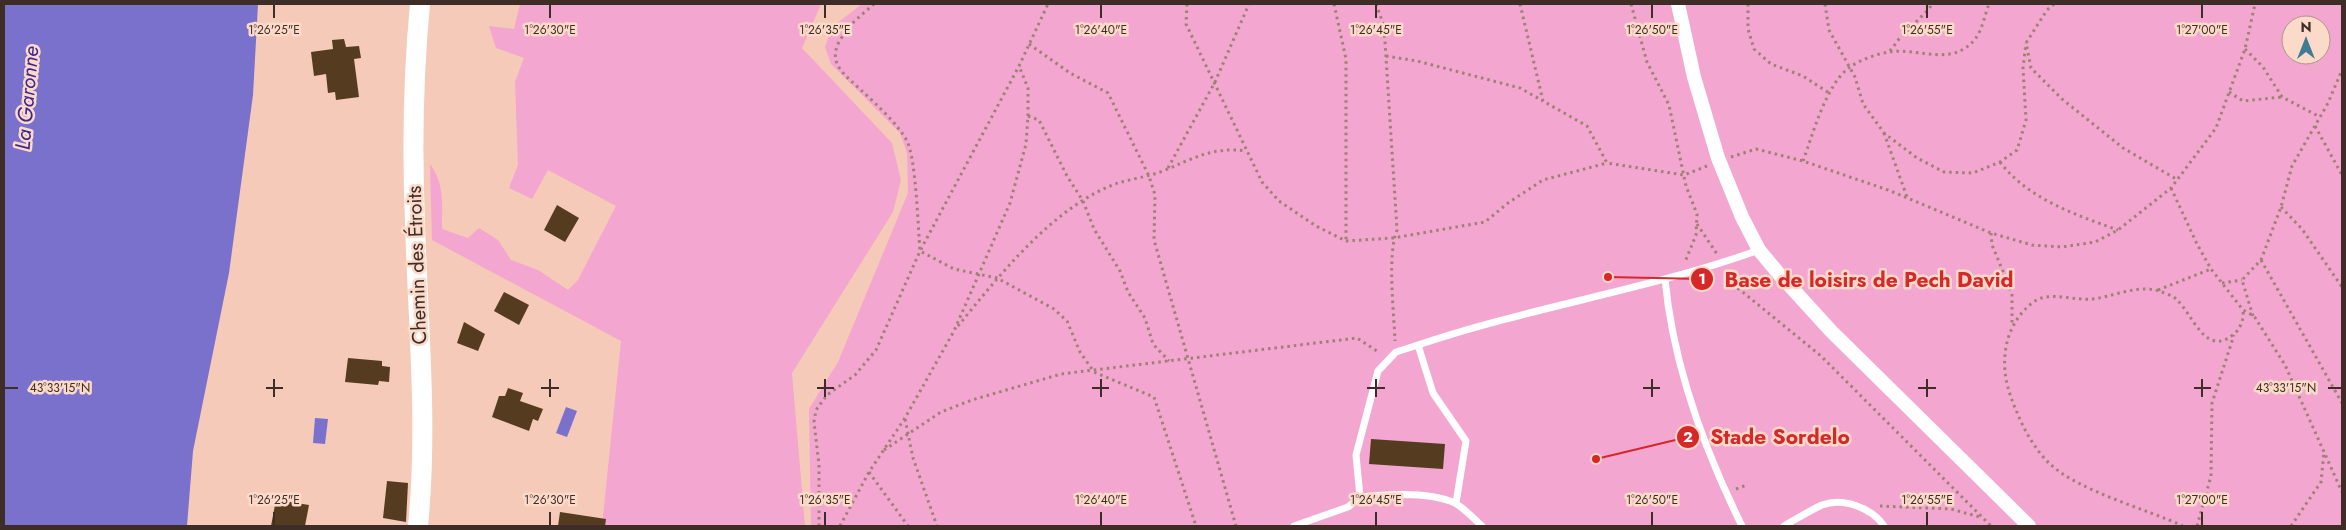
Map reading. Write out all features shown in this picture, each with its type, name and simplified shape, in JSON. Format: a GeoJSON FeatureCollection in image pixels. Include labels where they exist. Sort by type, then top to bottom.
{"type":"FeatureCollection","features":[{"type":"Feature","properties":{"kind":"main road","name":"Chemin des Étroits"},"geometry":{"type":"LineString","coordinates":[[418,526],[422,416],[413,139],[414,76],[420,4]]}},
{"type":"Feature","properties":{"kind":"street"},"geometry":{"type":"LineString","coordinates":[[1678,4],[1694,77],[1718,158],[1742,217],[1759,250],[1831,331],[2029,526]]}},
{"type":"Feature","properties":{"kind":"lane"},"geometry":{"type":"LineString","coordinates":[[1360,497],[1356,455],[1378,371],[1396,352],[1474,326],[1665,279],[1722,263],[1759,250]]}},
{"type":"Feature","properties":{"kind":"lane"},"geometry":{"type":"LineString","coordinates":[[1665,279],[1678,362],[1705,443],[1742,526]]}},
{"type":"Feature","properties":{"kind":"lane"},"geometry":{"type":"LineString","coordinates":[[1418,345],[1433,393],[1466,441],[1456,503]]}},
{"type":"Feature","properties":{"kind":"lane"},"geometry":{"type":"LineString","coordinates":[[1294,526],[1348,507],[1360,497],[1388,494],[1437,498],[1456,503],[1482,526]]}},
{"type":"Feature","properties":{"kind":"lane"},"geometry":{"type":"LineString","coordinates":[[1784,526],[1823,504],[1853,504],[1877,516],[1884,526]]}},
{"type":"Feature","properties":{"kind":"path"},"geometry":{"type":"LineString","coordinates":[[874,4],[843,35],[836,48],[836,62],[844,76],[861,90],[892,122],[909,146],[920,251]]}},
{"type":"Feature","properties":{"kind":"path"},"geometry":{"type":"LineString","coordinates":[[819,526],[819,465],[814,422],[816,410],[827,395],[855,375],[876,350],[920,251],[1019,66],[1048,4]]}},
{"type":"Feature","properties":{"kind":"path"},"geometry":{"type":"LineString","coordinates":[[1186,4],[1186,24],[1262,182],[1279,201],[1316,226],[1346,241],[1393,238],[1485,222],[1543,180],[1607,163],[1684,174],[1692,171]]}},
{"type":"Feature","properties":{"kind":"path"},"geometry":{"type":"LineString","coordinates":[[1167,169],[1215,82],[1249,4]]}},
{"type":"Feature","properties":{"kind":"path"},"geometry":{"type":"LineString","coordinates":[[1334,4],[1346,60],[1346,241]]}},
{"type":"Feature","properties":{"kind":"path"},"geometry":{"type":"LineString","coordinates":[[884,450],[941,412],[972,400],[1061,374],[1094,372],[1188,358],[1357,338],[1379,353],[1396,352],[1393,238],[1397,230],[1384,26],[1376,4]]}},
{"type":"Feature","properties":{"kind":"path"},"geometry":{"type":"LineString","coordinates":[[1520,4],[1543,101]]}},
{"type":"Feature","properties":{"kind":"path"},"geometry":{"type":"LineString","coordinates":[[1631,4],[1647,62],[1668,105],[1686,186],[1697,214],[1696,234],[1685,259],[1686,273]]}},
{"type":"Feature","properties":{"kind":"path"},"geometry":{"type":"LineString","coordinates":[[1748,4],[1748,29],[1754,49],[1771,64],[1803,76],[1829,93]]}},
{"type":"Feature","properties":{"kind":"path"},"geometry":{"type":"LineString","coordinates":[[1825,4],[1829,30],[1855,77],[1863,104],[1884,133],[1907,197]]}},
{"type":"Feature","properties":{"kind":"path"},"geometry":{"type":"LineString","coordinates":[[1890,51],[1932,4]]}},
{"type":"Feature","properties":{"kind":"path"},"geometry":{"type":"LineString","coordinates":[[1803,161],[1829,93],[1849,67],[1890,51],[1948,55],[1963,50],[1976,38],[1989,4]]}},
{"type":"Feature","properties":{"kind":"path"},"geometry":{"type":"LineString","coordinates":[[1884,133],[1917,158],[1944,172],[1973,174],[2000,162],[2017,150],[2026,120],[2023,68],[2026,43],[2046,10],[2054,4]]}},
{"type":"Feature","properties":{"kind":"path"},"geometry":{"type":"LineString","coordinates":[[1756,149],[1803,161],[1907,197],[1991,234],[2032,245],[2062,247],[2095,242],[2118,230],[2172,188],[2216,128],[2245,49],[2255,4]]}},
{"type":"Feature","properties":{"kind":"path"},"geometry":{"type":"LineString","coordinates":[[2026,43],[2032,68],[2062,99],[2123,148],[2178,180]]}},
{"type":"Feature","properties":{"kind":"path"},"geometry":{"type":"LineString","coordinates":[[1029,44],[1070,73],[1108,93],[1149,176],[1155,195],[1154,240],[1236,526]]}},
{"type":"Feature","properties":{"kind":"path"},"geometry":{"type":"LineString","coordinates":[[2245,49],[2263,67],[2282,97],[2320,117]]}},
{"type":"Feature","properties":{"kind":"path"},"geometry":{"type":"LineString","coordinates":[[1386,56],[1417,61],[1520,88],[1587,126],[1607,163]]}},
{"type":"Feature","properties":{"kind":"path"},"geometry":{"type":"LineString","coordinates":[[840,526],[869,472],[905,418],[954,330],[1010,204],[1026,144],[1028,116],[1028,88],[1019,66]]}},
{"type":"Feature","properties":{"kind":"path"},"geometry":{"type":"LineString","coordinates":[[2222,283],[2242,280],[2261,260],[2281,207],[2292,166],[2320,117],[2342,70]]}},
{"type":"Feature","properties":{"kind":"path"},"geometry":{"type":"LineString","coordinates":[[2335,88],[2342,83]]}},
{"type":"Feature","properties":{"kind":"path"},"geometry":{"type":"LineString","coordinates":[[2229,92],[2243,101],[2282,97]]}},
{"type":"Feature","properties":{"kind":"path"},"geometry":{"type":"LineString","coordinates":[[1028,116],[1038,120],[1067,176],[1083,201],[1094,229],[1120,271],[1128,292],[1145,318],[1153,344],[1169,361]]}},
{"type":"Feature","properties":{"kind":"path"},"geometry":{"type":"LineString","coordinates":[[2315,125],[2342,175]]}},
{"type":"Feature","properties":{"kind":"path"},"geometry":{"type":"LineString","coordinates":[[954,330],[997,278],[1049,228],[1083,201],[1115,184],[1149,176],[1213,150],[1233,149],[1246,151]]}},
{"type":"Feature","properties":{"kind":"path"},"geometry":{"type":"LineString","coordinates":[[2000,162],[2035,194],[2088,219],[2118,230]]}},
{"type":"Feature","properties":{"kind":"path"},"geometry":{"type":"LineString","coordinates":[[2172,188],[2197,244],[2211,269],[2243,310],[2254,316]]}},
{"type":"Feature","properties":{"kind":"path"},"geometry":{"type":"LineString","coordinates":[[2281,207],[2302,229],[2342,287]]}},
{"type":"Feature","properties":{"kind":"path"},"geometry":{"type":"LineString","coordinates":[[1697,224],[1734,285],[1821,356],[1991,526]]}},
{"type":"Feature","properties":{"kind":"path"},"geometry":{"type":"LineString","coordinates":[[1991,234],[1992,245],[2012,293],[2012,325],[2005,355],[2004,373],[2019,417],[2041,454],[2051,466],[2079,482],[2183,526]]}},
{"type":"Feature","properties":{"kind":"path"},"geometry":{"type":"LineString","coordinates":[[920,251],[954,269],[997,278],[1054,309],[1067,321],[1080,352],[1094,372],[1154,397],[1196,526]]}},
{"type":"Feature","properties":{"kind":"path"},"geometry":{"type":"LineString","coordinates":[[2261,260],[2342,403]]}},
{"type":"Feature","properties":{"kind":"path"},"geometry":{"type":"LineString","coordinates":[[2157,291],[2211,269]]}},
{"type":"Feature","properties":{"kind":"path"},"geometry":{"type":"LineString","coordinates":[[2242,280],[2254,316],[2285,365],[2342,492]]}},
{"type":"Feature","properties":{"kind":"path"},"geometry":{"type":"LineString","coordinates":[[2012,325],[2036,300],[2044,298],[2092,300],[2131,291],[2157,291],[2175,298],[2203,335],[2213,340],[2226,339],[2235,333]]}},
{"type":"Feature","properties":{"kind":"path"},"geometry":{"type":"LineString","coordinates":[[2197,526],[2211,476],[2212,403],[2235,333],[2241,324],[2243,310]]}},
{"type":"Feature","properties":{"kind":"path"},"geometry":{"type":"LineString","coordinates":[[905,418],[907,435],[937,526]]}},
{"type":"Feature","properties":{"kind":"path"},"geometry":{"type":"LineString","coordinates":[[2291,526],[2321,482],[2324,451]]}},
{"type":"Feature","properties":{"kind":"path"},"geometry":{"type":"LineString","coordinates":[[869,472],[908,526]]}},
{"type":"Feature","properties":{"kind":"path"},"geometry":{"type":"LineString","coordinates":[[1853,504],[1951,509],[1980,517]]}},
{"type":"Feature","properties":{"kind":"shaded area"},"geometry":{"type":"Polygon","coordinates":[[[520,4],[821,4],[802,48],[892,143],[901,180],[893,212],[792,373],[805,526],[602,526],[621,341],[432,240],[430,164],[440,187],[442,229],[468,238],[479,228],[498,240],[511,260],[538,270],[568,290],[578,280],[616,206],[548,170],[532,199],[509,188],[518,165],[515,82],[524,58],[496,48],[489,26],[514,29],[520,4]]]}},
{"type":"Feature","properties":{"kind":"shaded area"},"geometry":{"type":"Polygon","coordinates":[[[862,4],[2342,4],[2342,526],[811,526],[809,409],[838,362],[908,193],[907,153],[900,133],[831,64],[825,47],[832,27],[862,4]]]}},
{"type":"Feature","properties":{"kind":"water","name":"La Garonne"},"geometry":{"type":"Polygon","coordinates":[[[4,4],[258,4],[253,95],[229,273],[193,451],[187,526],[4,526],[4,4]]]}},
{"type":"Feature","properties":{"kind":"water"},"geometry":{"type":"Polygon","coordinates":[[[566,407],[577,411],[567,437],[556,433],[566,407]]]}},
{"type":"Feature","properties":{"kind":"water"},"geometry":{"type":"Polygon","coordinates":[[[315,418],[328,419],[325,444],[313,443],[315,418]]]}},
{"type":"Feature","properties":{"kind":"building"},"geometry":{"type":"Polygon","coordinates":[[[344,39],[346,47],[359,46],[361,58],[354,59],[359,97],[336,100],[335,92],[328,93],[326,74],[314,76],[311,52],[333,49],[332,40],[344,39]]]}},
{"type":"Feature","properties":{"kind":"building"},"geometry":{"type":"Polygon","coordinates":[[[557,205],[579,218],[565,242],[544,230],[557,205]]]}},
{"type":"Feature","properties":{"kind":"building"},"geometry":{"type":"Polygon","coordinates":[[[504,292],[529,305],[519,325],[494,311],[504,292]]]}},
{"type":"Feature","properties":{"kind":"building"},"geometry":{"type":"Polygon","coordinates":[[[464,322],[485,334],[478,351],[457,343],[464,322]]]}},
{"type":"Feature","properties":{"kind":"building"},"geometry":{"type":"Polygon","coordinates":[[[348,358],[382,361],[382,366],[390,367],[389,382],[379,381],[378,385],[345,382],[348,358]]]}},
{"type":"Feature","properties":{"kind":"building"},"geometry":{"type":"Polygon","coordinates":[[[508,388],[523,393],[520,401],[543,409],[538,421],[533,419],[529,431],[492,417],[499,396],[505,396],[508,388]]]}},
{"type":"Feature","properties":{"kind":"building"},"geometry":{"type":"Polygon","coordinates":[[[1371,439],[1445,444],[1443,469],[1369,464],[1371,439]]]}},
{"type":"Feature","properties":{"kind":"building"},"geometry":{"type":"Polygon","coordinates":[[[387,481],[408,483],[406,522],[383,518],[387,481]]]}},
{"type":"Feature","properties":{"kind":"building"},"geometry":{"type":"Polygon","coordinates":[[[284,501],[309,505],[305,526],[271,526],[275,505],[282,506],[284,501]]]}},
{"type":"Feature","properties":{"kind":"building"},"geometry":{"type":"Polygon","coordinates":[[[560,512],[606,519],[605,526],[558,526],[560,512]]]}},
{"type":"Feature","properties":{"kind":"place","name":"Base de loisirs de Pech David"},"geometry":{"type":"Point","coordinates":[1608,277]}},
{"type":"Feature","properties":{"kind":"place","name":"Stade Sordelo"},"geometry":{"type":"Point","coordinates":[1596,459]}}]}
